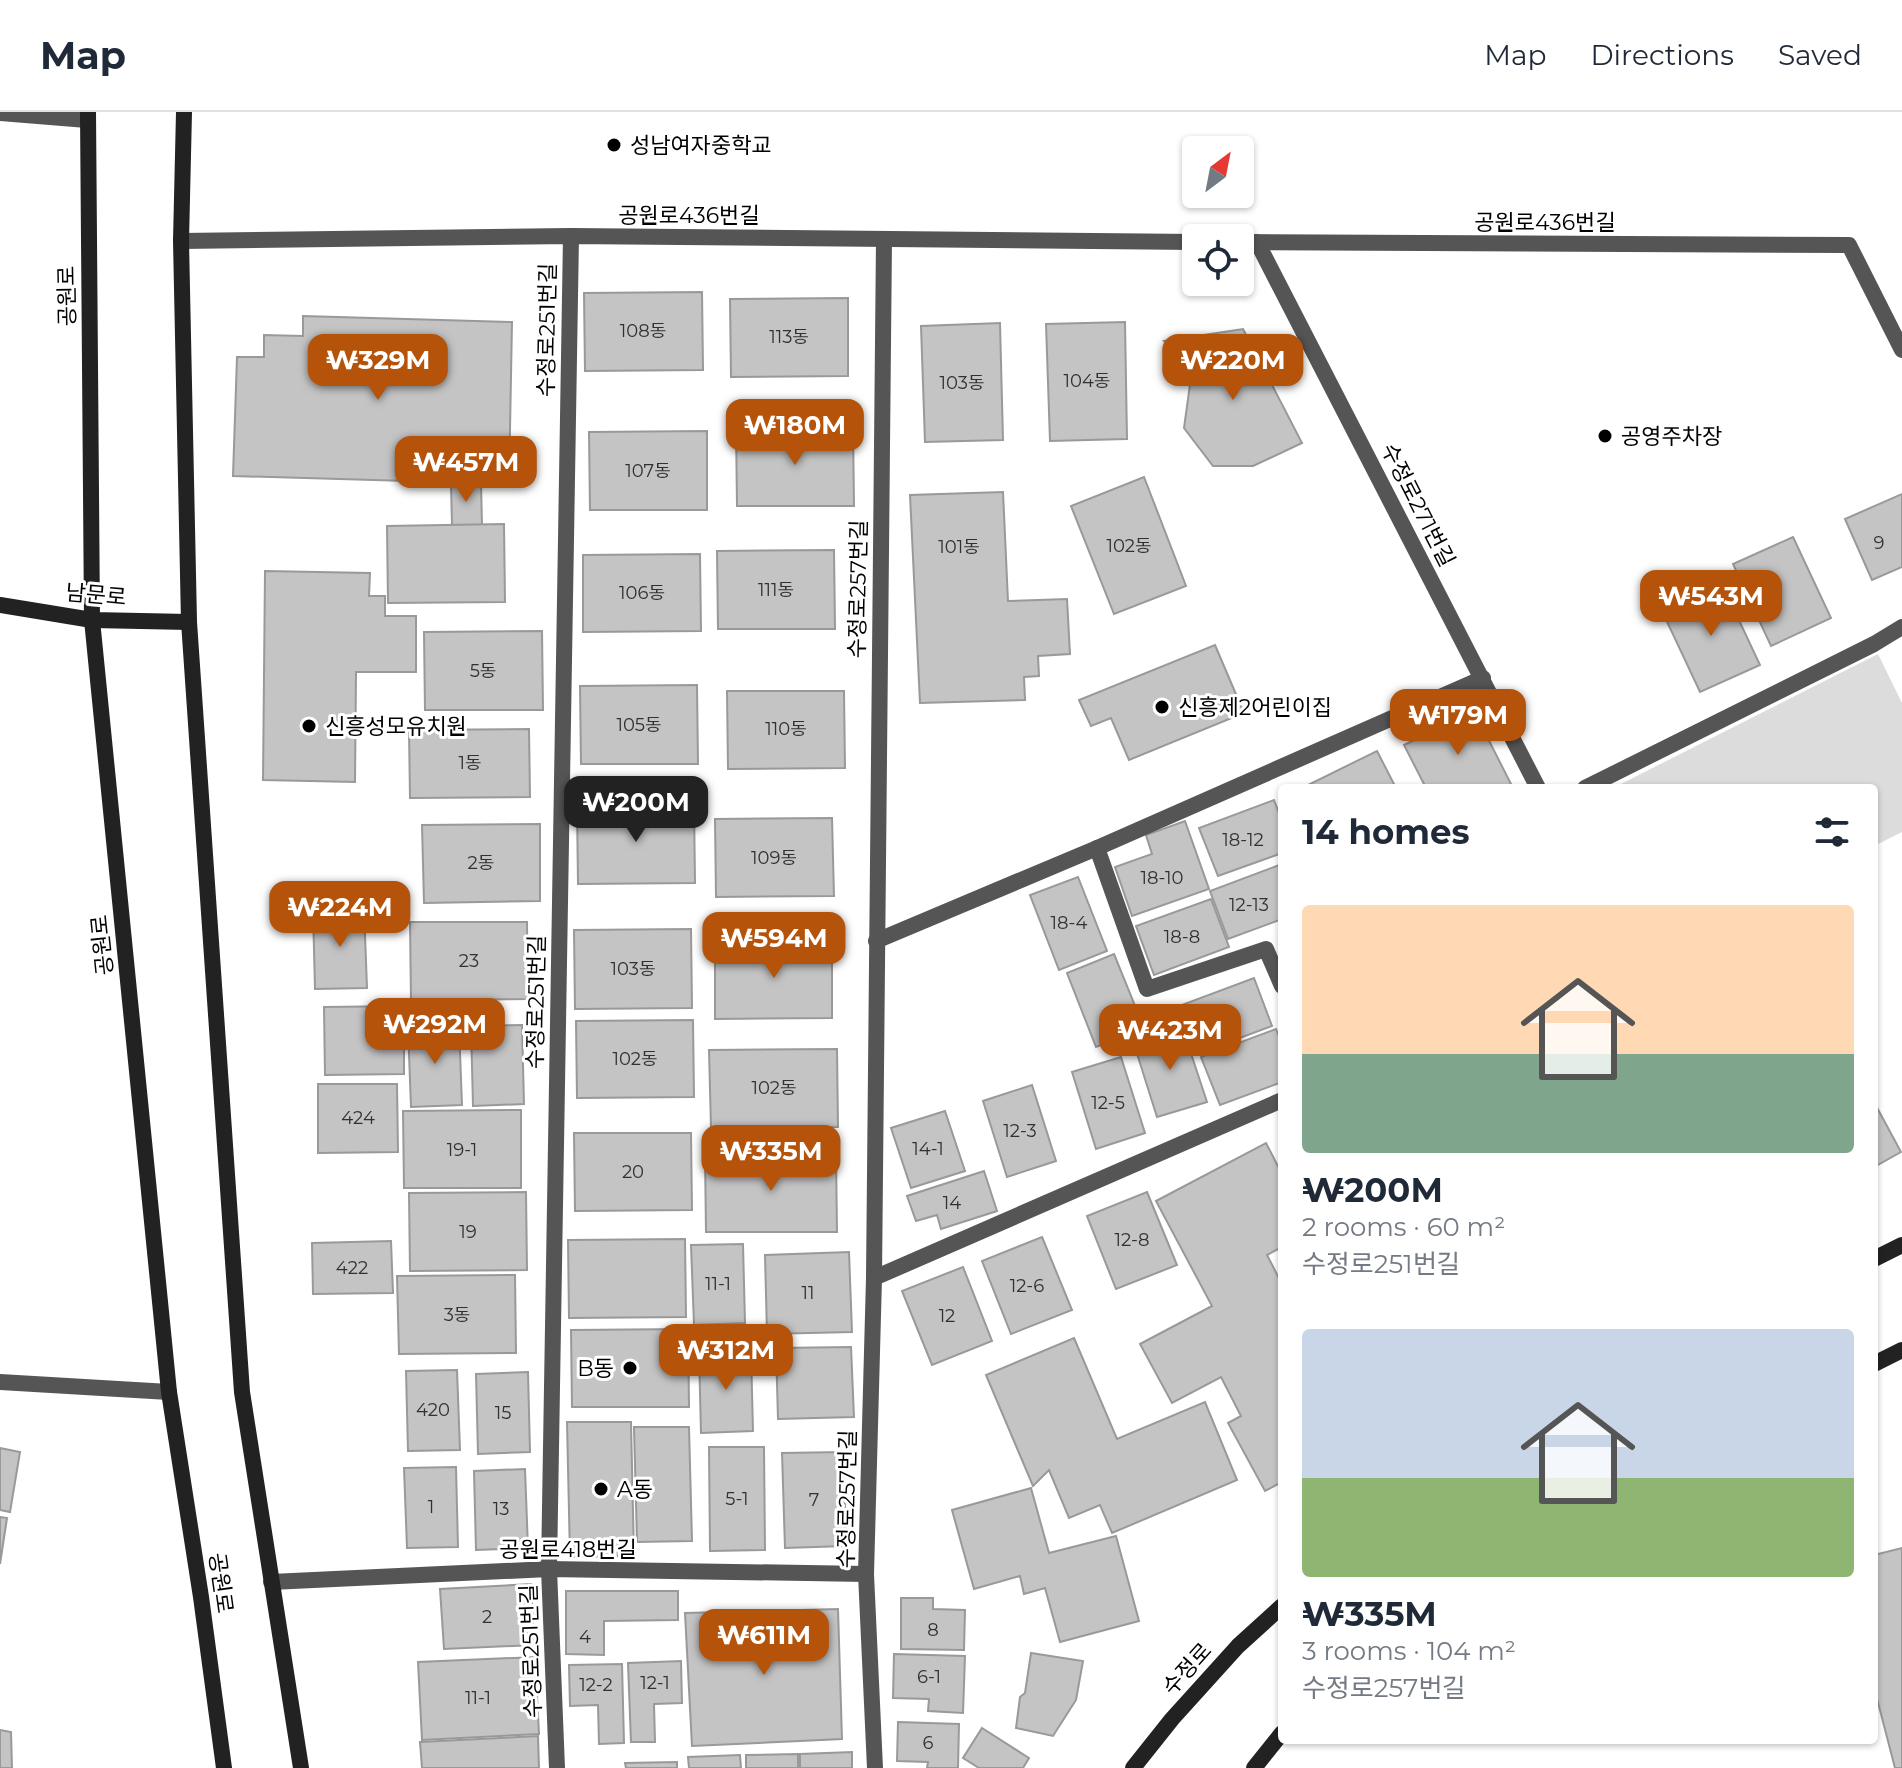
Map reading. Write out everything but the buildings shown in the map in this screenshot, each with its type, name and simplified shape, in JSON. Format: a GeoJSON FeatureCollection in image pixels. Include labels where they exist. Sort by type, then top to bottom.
{"type":"FeatureCollection","features":[{"type":"Feature","properties":{"kind":"main road"},"geometry":{"type":"LineString","coordinates":[[184,112],[181,241],[189,622],[242,1392],[301,1768]]}},
{"type":"Feature","properties":{"kind":"main road","name":"공원로"},"geometry":{"type":"LineString","coordinates":[[87,116],[92,620],[169,1392],[224,1768]]}},
{"type":"Feature","properties":{"kind":"main road","name":"남문로"},"geometry":{"type":"LineString","coordinates":[[0,605],[92,620],[189,622]]}},
{"type":"Feature","properties":{"kind":"main road"},"geometry":{"type":"LineString","coordinates":[[1878,1257],[1902,1245]]}},
{"type":"Feature","properties":{"kind":"main road"},"geometry":{"type":"LineString","coordinates":[[1878,1362],[1902,1350]]}},
{"type":"Feature","properties":{"kind":"main road","name":"수정로"},"geometry":{"type":"LineString","coordinates":[[1133,1768],[1172,1719],[1238,1646],[1278,1610]]}},
{"type":"Feature","properties":{"kind":"main road"},"geometry":{"type":"LineString","coordinates":[[1254,1768],[1278,1738]]}},
{"type":"Feature","properties":{"kind":"street"},"geometry":{"type":"LineString","coordinates":[[0,113],[87,116]]}},
{"type":"Feature","properties":{"kind":"street","name":"공원로436번길"},"geometry":{"type":"LineString","coordinates":[[181,241],[571,236],[1182,242]]}},
{"type":"Feature","properties":{"kind":"street","name":"수정로251번길"},"geometry":{"type":"LineString","coordinates":[[557,1768],[549,1569],[571,236]]}},
{"type":"Feature","properties":{"kind":"street","name":"수정로257번길"},"geometry":{"type":"LineString","coordinates":[[875,1768],[866,1574],[874,1278],[884,239]]}},
{"type":"Feature","properties":{"kind":"street","name":"공원로436번길"},"geometry":{"type":"LineString","coordinates":[[1254,242],[1849,245],[1902,350]]}},
{"type":"Feature","properties":{"kind":"street","name":"수정로271번길"},"geometry":{"type":"LineString","coordinates":[[1254,251],[1483,678],[1536,784]]}},
{"type":"Feature","properties":{"kind":"street"},"geometry":{"type":"LineString","coordinates":[[1593,784],[1874,644],[1902,627]]}},
{"type":"Feature","properties":{"kind":"street"},"geometry":{"type":"LineString","coordinates":[[876,941],[1097,848],[1483,678]]}},
{"type":"Feature","properties":{"kind":"street"},"geometry":{"type":"LineString","coordinates":[[1097,848],[1147,989],[1266,949],[1278,977]]}},
{"type":"Feature","properties":{"kind":"street"},"geometry":{"type":"LineString","coordinates":[[874,1278],[1278,1102]]}},
{"type":"Feature","properties":{"kind":"street"},"geometry":{"type":"LineString","coordinates":[[0,1382],[169,1392]]}},
{"type":"Feature","properties":{"kind":"street","name":"공원로418번길"},"geometry":{"type":"LineString","coordinates":[[271,1582],[549,1569],[866,1574]]}},
{"type":"Feature","properties":{"kind":"shaded area"},"geometry":{"type":"Polygon","coordinates":[[[1878,654],[1902,703],[1902,832],[1878,844],[1878,784],[1621,784],[1878,654]]]}},
{"type":"Feature","properties":{"kind":"place","name":"성남여자중학교"},"geometry":{"type":"Point","coordinates":[614,145]}},
{"type":"Feature","properties":{"kind":"place","name":"공영주차장"},"geometry":{"type":"Point","coordinates":[1605,436]}},
{"type":"Feature","properties":{"kind":"place","name":"신흥제2어린이집"},"geometry":{"type":"Point","coordinates":[1162,707]}},
{"type":"Feature","properties":{"kind":"place","name":"신흥성모유치원"},"geometry":{"type":"Point","coordinates":[309,726]}},
{"type":"Feature","properties":{"kind":"place","name":"B동"},"geometry":{"type":"Point","coordinates":[630,1368]}},
{"type":"Feature","properties":{"kind":"place","name":"A동"},"geometry":{"type":"Point","coordinates":[601,1489]}}]}
